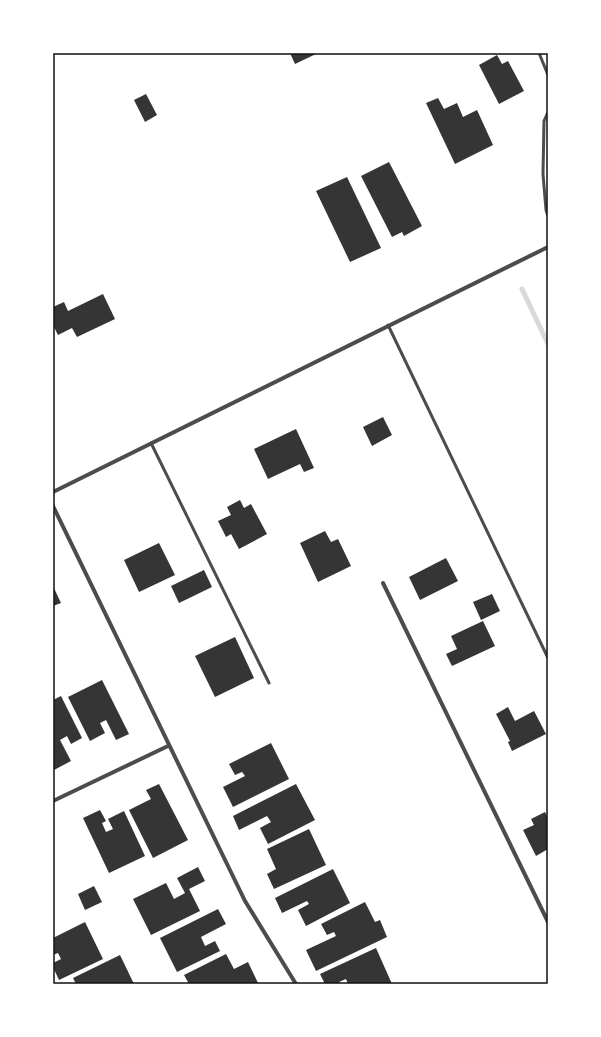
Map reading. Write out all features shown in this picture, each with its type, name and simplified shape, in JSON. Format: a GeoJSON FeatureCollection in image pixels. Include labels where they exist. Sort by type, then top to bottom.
{"type":"FeatureCollection","features":[{"type":"Feature","properties":{"kind":"street"},"geometry":{"type":"LineString","coordinates":[[53,492],[548,246]]}},
{"type":"Feature","properties":{"kind":"street"},"geometry":{"type":"LineString","coordinates":[[53,506],[168,746],[245,901],[296,984]]}},
{"type":"Feature","properties":{"kind":"street"},"geometry":{"type":"LineString","coordinates":[[383,583],[548,922]]}},
{"type":"Feature","properties":{"kind":"street"},"geometry":{"type":"LineString","coordinates":[[53,801],[168,746]]}},
{"type":"Feature","properties":{"kind":"lane"},"geometry":{"type":"LineString","coordinates":[[538,53],[548,75]]}},
{"type":"Feature","properties":{"kind":"lane"},"geometry":{"type":"LineString","coordinates":[[548,112],[544,121],[542,174],[548,216]]}},
{"type":"Feature","properties":{"kind":"lane"},"geometry":{"type":"LineString","coordinates":[[388,325],[548,658]]}},
{"type":"Feature","properties":{"kind":"lane"},"geometry":{"type":"LineString","coordinates":[[151,443],[269,683]]}},
{"type":"Feature","properties":{"kind":"building"},"geometry":{"type":"Polygon","coordinates":[[[290,53],[318,53],[295,64],[290,53]]]}},
{"type":"Feature","properties":{"kind":"building"},"geometry":{"type":"Polygon","coordinates":[[[497,55],[502,64],[508,61],[524,91],[499,104],[479,65],[497,55]]]}},
{"type":"Feature","properties":{"kind":"building"},"geometry":{"type":"Polygon","coordinates":[[[146,94],[157,115],[145,122],[134,100],[146,94]]]}},
{"type":"Feature","properties":{"kind":"building"},"geometry":{"type":"Polygon","coordinates":[[[438,98],[444,109],[457,103],[463,117],[477,110],[493,145],[455,164],[426,103],[438,98]]]}},
{"type":"Feature","properties":{"kind":"building"},"geometry":{"type":"Polygon","coordinates":[[[389,162],[422,226],[404,236],[402,232],[392,237],[361,176],[389,162]]]}},
{"type":"Feature","properties":{"kind":"building"},"geometry":{"type":"Polygon","coordinates":[[[347,177],[381,248],[350,262],[316,191],[347,177]]]}},
{"type":"Feature","properties":{"kind":"building"},"geometry":{"type":"Polygon","coordinates":[[[103,294],[115,319],[77,337],[72,328],[58,335],[53,325],[53,307],[64,302],[68,311],[103,294]]]}},
{"type":"Feature","properties":{"kind":"building"},"geometry":{"type":"Polygon","coordinates":[[[383,417],[392,435],[372,446],[363,427],[383,417]]]}},
{"type":"Feature","properties":{"kind":"building"},"geometry":{"type":"Polygon","coordinates":[[[296,429],[314,468],[304,472],[300,464],[268,479],[254,449],[296,429]]]}},
{"type":"Feature","properties":{"kind":"building"},"geometry":{"type":"Polygon","coordinates":[[[240,500],[244,508],[251,504],[267,534],[239,549],[231,534],[226,537],[218,521],[231,515],[227,507],[240,500]]]}},
{"type":"Feature","properties":{"kind":"building"},"geometry":{"type":"Polygon","coordinates":[[[325,531],[331,542],[338,539],[351,566],[318,582],[300,543],[325,531]]]}},
{"type":"Feature","properties":{"kind":"building"},"geometry":{"type":"Polygon","coordinates":[[[159,543],[175,575],[139,592],[124,560],[159,543]]]}},
{"type":"Feature","properties":{"kind":"building"},"geometry":{"type":"Polygon","coordinates":[[[446,558],[458,581],[420,600],[409,577],[446,558]]]}},
{"type":"Feature","properties":{"kind":"building"},"geometry":{"type":"Polygon","coordinates":[[[204,570],[212,587],[179,603],[171,586],[204,570]]]}},
{"type":"Feature","properties":{"kind":"building"},"geometry":{"type":"Polygon","coordinates":[[[53,586],[61,603],[53,606],[53,586]]]}},
{"type":"Feature","properties":{"kind":"building"},"geometry":{"type":"Polygon","coordinates":[[[492,594],[500,611],[481,620],[473,602],[492,594]]]}},
{"type":"Feature","properties":{"kind":"building"},"geometry":{"type":"Polygon","coordinates":[[[483,621],[495,646],[452,666],[446,654],[457,649],[451,636],[483,621]]]}},
{"type":"Feature","properties":{"kind":"building"},"geometry":{"type":"Polygon","coordinates":[[[235,637],[254,678],[215,697],[195,656],[235,637]]]}},
{"type":"Feature","properties":{"kind":"building"},"geometry":{"type":"Polygon","coordinates":[[[102,680],[129,734],[116,740],[106,720],[100,723],[105,733],[90,741],[68,697],[102,680]]]}},
{"type":"Feature","properties":{"kind":"building"},"geometry":{"type":"Polygon","coordinates":[[[61,696],[82,738],[71,744],[67,736],[60,740],[71,761],[54,770],[53,700],[61,696]]]}},
{"type":"Feature","properties":{"kind":"building"},"geometry":{"type":"Polygon","coordinates":[[[508,707],[515,721],[534,711],[546,734],[512,751],[508,742],[510,741],[496,714],[508,707]]]}},
{"type":"Feature","properties":{"kind":"building"},"geometry":{"type":"Polygon","coordinates":[[[271,743],[289,779],[233,807],[223,787],[245,776],[242,772],[235,775],[229,764],[271,743]]]}},
{"type":"Feature","properties":{"kind":"building"},"geometry":{"type":"Polygon","coordinates":[[[159,784],[188,840],[153,858],[129,810],[151,799],[146,790],[159,784]]]}},
{"type":"Feature","properties":{"kind":"building"},"geometry":{"type":"Polygon","coordinates":[[[296,784],[315,820],[268,844],[260,828],[271,822],[267,816],[239,830],[233,816],[296,784]]]}},
{"type":"Feature","properties":{"kind":"building"},"geometry":{"type":"Polygon","coordinates":[[[100,810],[106,821],[102,823],[106,832],[113,829],[108,819],[124,811],[145,856],[109,873],[83,818],[100,810]]]}},
{"type":"Feature","properties":{"kind":"building"},"geometry":{"type":"Polygon","coordinates":[[[545,812],[548,818],[548,849],[536,856],[523,830],[534,825],[531,819],[545,812]]]}},
{"type":"Feature","properties":{"kind":"building"},"geometry":{"type":"Polygon","coordinates":[[[309,829],[326,865],[274,889],[267,874],[276,869],[267,849],[309,829]]]}},
{"type":"Feature","properties":{"kind":"building"},"geometry":{"type":"Polygon","coordinates":[[[198,867],[205,881],[189,889],[200,911],[151,935],[133,899],[166,883],[174,899],[185,893],[177,878],[198,867]]]}},
{"type":"Feature","properties":{"kind":"building"},"geometry":{"type":"Polygon","coordinates":[[[333,869],[350,903],[306,926],[298,910],[309,904],[307,901],[282,913],[275,898],[333,869]]]}},
{"type":"Feature","properties":{"kind":"building"},"geometry":{"type":"Polygon","coordinates":[[[94,886],[102,902],[85,910],[78,894],[94,886]]]}},
{"type":"Feature","properties":{"kind":"building"},"geometry":{"type":"Polygon","coordinates":[[[365,902],[375,922],[380,920],[387,937],[316,971],[306,950],[336,936],[334,932],[327,935],[321,924],[365,902]]]}},
{"type":"Feature","properties":{"kind":"building"},"geometry":{"type":"Polygon","coordinates":[[[218,909],[226,924],[201,937],[205,946],[215,941],[220,951],[177,972],[160,938],[218,909]]]}},
{"type":"Feature","properties":{"kind":"building"},"geometry":{"type":"Polygon","coordinates":[[[85,922],[103,959],[59,980],[53,967],[53,963],[61,959],[58,953],[53,955],[53,938],[85,922]]]}},
{"type":"Feature","properties":{"kind":"building"},"geometry":{"type":"Polygon","coordinates":[[[376,948],[392,984],[348,984],[346,979],[339,982],[340,984],[325,984],[320,974],[376,948]]]}},
{"type":"Feature","properties":{"kind":"building"},"geometry":{"type":"Polygon","coordinates":[[[226,954],[234,969],[248,962],[258,983],[189,984],[184,975],[226,954]]]}},
{"type":"Feature","properties":{"kind":"building"},"geometry":{"type":"Polygon","coordinates":[[[120,955],[134,984],[76,984],[73,978],[120,955]]]}},
{"type":"Feature","properties":{"kind":"waterway"},"geometry":{"type":"LineString","coordinates":[[522,289],[548,344]]}}]}
